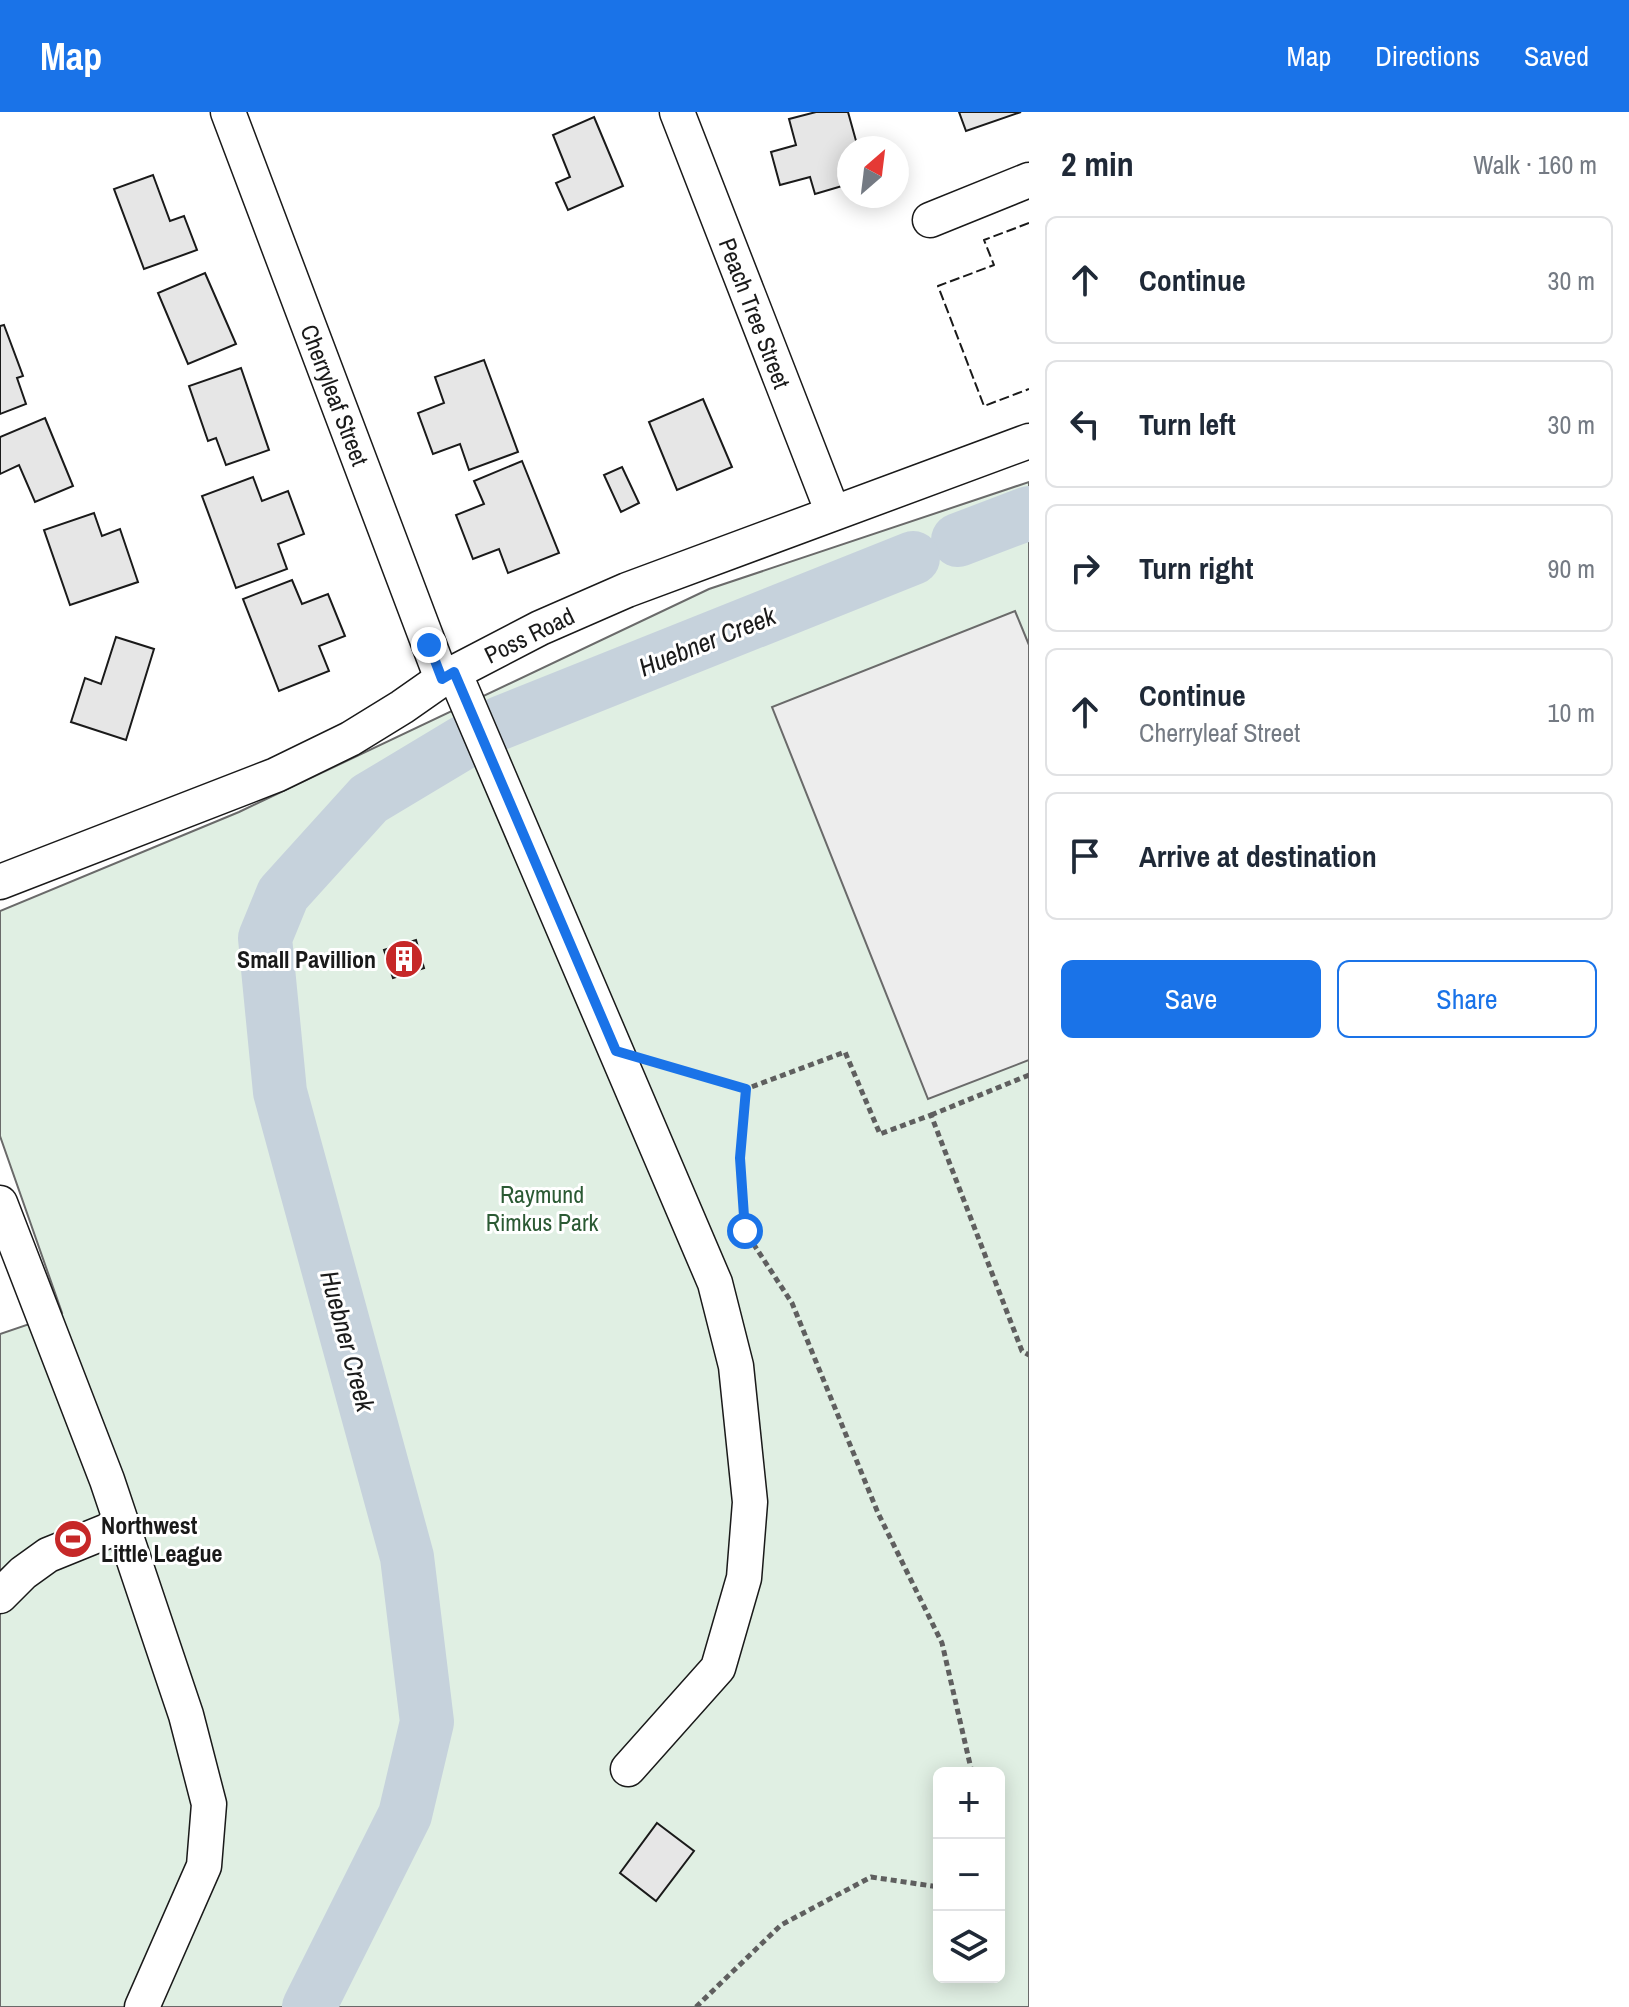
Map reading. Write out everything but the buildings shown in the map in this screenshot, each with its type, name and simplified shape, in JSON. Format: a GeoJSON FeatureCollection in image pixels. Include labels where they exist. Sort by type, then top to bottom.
{"type":"FeatureCollection","features":[{"type":"Feature","properties":{"kind":"street","name":"Cherryleaf Street"},"geometry":{"type":"LineString","coordinates":[[228,112],[448,675],[616,1051],[715,1283],[736,1366],[750,1502],[744,1578],[718,1668],[628,1769]]}},
{"type":"Feature","properties":{"kind":"street","name":"Peach Tree Street"},"geometry":{"type":"LineString","coordinates":[[677,112],[833,513]]}},
{"type":"Feature","properties":{"kind":"street"},"geometry":{"type":"LineString","coordinates":[[930,220],[1029,180]]}},
{"type":"Feature","properties":{"kind":"street","name":"Poss Road"},"geometry":{"type":"LineString","coordinates":[[0,882],[276,775],[350,739],[448,675],[540,628],[627,590],[1029,441]]}},
{"type":"Feature","properties":{"kind":"street"},"geometry":{"type":"LineString","coordinates":[[0,1203],[107,1480],[186,1715],[209,1804],[204,1866],[142,2007]]}},
{"type":"Feature","properties":{"kind":"street"},"geometry":{"type":"LineString","coordinates":[[8,1583],[48,1555],[122,1525]]}},
{"type":"Feature","properties":{"kind":"path"},"geometry":{"type":"LineString","coordinates":[[616,1051],[746,1089],[845,1052],[880,1134],[1029,1075]]}},
{"type":"Feature","properties":{"kind":"path"},"geometry":{"type":"LineString","coordinates":[[746,1089],[740,1158],[745,1231],[792,1303],[878,1513],[942,1643],[971,1767]]}},
{"type":"Feature","properties":{"kind":"path"},"geometry":{"type":"LineString","coordinates":[[931,1115],[1022,1351],[1029,1355]]}},
{"type":"Feature","properties":{"kind":"path"},"geometry":{"type":"LineString","coordinates":[[696,2007],[781,1925],[871,1877],[933,1886]]}},
{"type":"Feature","properties":{"kind":"green space","name":"Raymund Rimkus Park"},"geometry":{"type":"Polygon","coordinates":[[[1029,482],[1029,2007],[0,2007],[0,1334],[62,1313],[0,1136],[0,911],[239,812],[709,589],[1029,482]]]}},
{"type":"Feature","properties":{"kind":"shaded area"},"geometry":{"type":"Polygon","coordinates":[[[1015,611],[1029,645],[1029,1060],[928,1099],[772,707],[1015,611]]]}},
{"type":"Feature","properties":{"kind":"waterway","name":"Huebner Creek"},"geometry":{"type":"LineString","coordinates":[[958,540],[1029,513]]}},
{"type":"Feature","properties":{"kind":"waterway","name":"Huebner Creek"},"geometry":{"type":"LineString","coordinates":[[500,723],[913,558]]}},
{"type":"Feature","properties":{"kind":"waterway","name":"Huebner Creek"},"geometry":{"type":"LineString","coordinates":[[309,2007],[405,1815],[427,1722],[407,1557],[280,1092],[265,938],[283,894],[369,799],[464,742]]}},
{"type":"Feature","properties":{"kind":"fence"},"geometry":{"type":"LineString","coordinates":[[1029,223],[984,240],[994,265],[938,286],[984,406],[1029,389]]}},
{"type":"Feature","properties":{"kind":"place","name":"Small Pavillion"},"geometry":{"type":"Point","coordinates":[404,959]}},
{"type":"Feature","properties":{"kind":"place","name":"Northwest Little League"},"geometry":{"type":"Point","coordinates":[73,1539]}},
{"type":"Feature","properties":{"kind":"route"},"geometry":{"type":"LineString","coordinates":[[429,645],[442,679],[454,672],[616,1051],[746,1089],[740,1158],[745,1231]]}}]}
